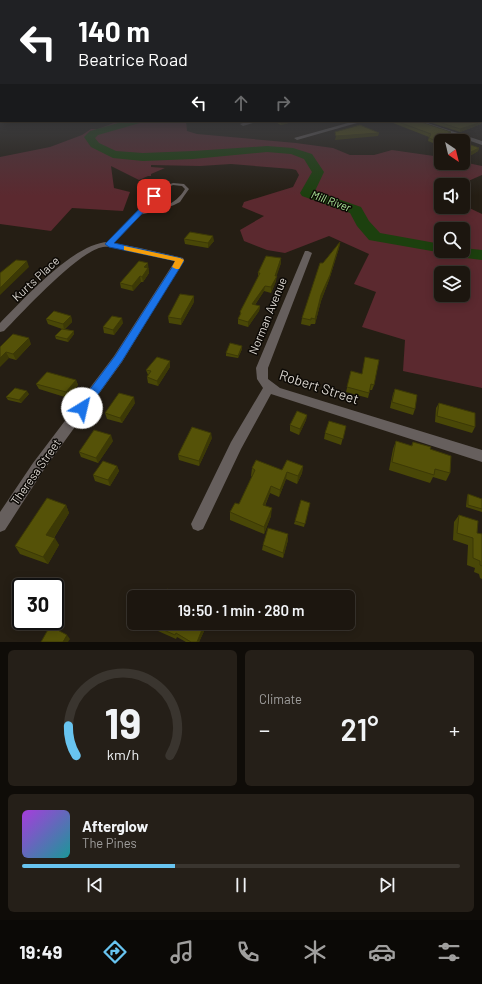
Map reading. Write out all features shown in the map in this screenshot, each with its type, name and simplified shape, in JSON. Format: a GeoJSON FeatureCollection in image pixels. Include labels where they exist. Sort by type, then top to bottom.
{"type":"FeatureCollection","features":[{"type":"Feature","properties":{"kind":"street"},"geometry":{"type":"LineString","coordinates":[[296,138],[300,137]]}},
{"type":"Feature","properties":{"kind":"street"},"geometry":{"type":"LineString","coordinates":[[464,137],[482,143]]}},
{"type":"Feature","properties":{"kind":"street","name":"Kurts Place"},"geometry":{"type":"LineString","coordinates":[[0,329],[57,275],[90,249],[98,245],[109,244]]}},
{"type":"Feature","properties":{"kind":"street","name":"Theresa Street"},"geometry":{"type":"LineString","coordinates":[[0,525],[38,467],[118,359],[180,260],[109,244]]}},
{"type":"Feature","properties":{"kind":"street","name":"Norman Avenue"},"geometry":{"type":"LineString","coordinates":[[269,387],[264,383],[260,376],[262,368],[308,253]]}},
{"type":"Feature","properties":{"kind":"street","name":"Robert Street"},"geometry":{"type":"LineString","coordinates":[[198,524],[236,446],[269,387],[482,456]]}},
{"type":"Feature","properties":{"kind":"lane"},"geometry":{"type":"LineString","coordinates":[[109,244],[137,214],[163,188],[173,184],[183,185],[187,189],[178,203],[137,214]]}},
{"type":"Feature","properties":{"kind":"shaded area"},"geometry":{"type":"Polygon","coordinates":[[[77,137],[230,137],[333,148],[350,155],[374,155],[392,150],[434,156],[434,170],[470,170],[470,163],[482,166],[482,175],[470,180],[470,178],[434,178],[434,214],[470,214],[470,208],[482,214],[482,388],[403,371],[405,340],[362,327],[376,292],[354,284],[369,254],[329,236],[285,253],[267,250],[244,241],[240,230],[264,216],[242,207],[244,202],[293,187],[299,175],[296,170],[231,164],[200,166],[151,165],[151,167],[165,168],[151,174],[151,176],[139,180],[111,166],[114,188],[130,192],[123,211],[72,208],[51,231],[0,224],[0,157],[50,147],[77,137]]]}},
{"type":"Feature","properties":{"kind":"building"},"geometry":{"type":"Polygon","coordinates":[[[430,137],[434,137],[434,140],[429,138],[430,137]]]}},
{"type":"Feature","properties":{"kind":"building"},"geometry":{"type":"Polygon","coordinates":[[[470,145],[479,148],[470,152],[470,145]]]}},
{"type":"Feature","properties":{"kind":"building"},"geometry":{"type":"Polygon","coordinates":[[[190,232],[213,236],[208,243],[184,239],[190,232]]]}},
{"type":"Feature","properties":{"kind":"building"},"geometry":{"type":"Polygon","coordinates":[[[340,242],[330,275],[321,295],[315,319],[311,318],[311,320],[302,318],[320,263],[323,263],[340,242]]]}},
{"type":"Feature","properties":{"kind":"building"},"geometry":{"type":"Polygon","coordinates":[[[266,256],[281,258],[275,276],[277,276],[271,287],[265,286],[252,304],[260,306],[248,322],[238,319],[241,313],[240,312],[260,273],[258,273],[266,256]]]}},
{"type":"Feature","properties":{"kind":"building"},"geometry":{"type":"Polygon","coordinates":[[[16,260],[27,261],[0,288],[0,273],[16,260]]]}},
{"type":"Feature","properties":{"kind":"building"},"geometry":{"type":"Polygon","coordinates":[[[139,261],[148,263],[144,267],[148,268],[142,277],[140,276],[132,286],[120,283],[139,261]]]}},
{"type":"Feature","properties":{"kind":"building"},"geometry":{"type":"Polygon","coordinates":[[[180,294],[194,296],[181,319],[168,317],[180,294]]]}},
{"type":"Feature","properties":{"kind":"building"},"geometry":{"type":"Polygon","coordinates":[[[54,311],[71,316],[63,324],[46,319],[54,311]]]}},
{"type":"Feature","properties":{"kind":"building"},"geometry":{"type":"Polygon","coordinates":[[[112,316],[122,318],[113,330],[103,327],[112,316]]]}},
{"type":"Feature","properties":{"kind":"building"},"geometry":{"type":"Polygon","coordinates":[[[62,329],[74,331],[67,339],[55,336],[62,329]]]}},
{"type":"Feature","properties":{"kind":"building"},"geometry":{"type":"Polygon","coordinates":[[[13,334],[29,338],[13,354],[6,352],[0,358],[0,347],[13,334]]]}},
{"type":"Feature","properties":{"kind":"building"},"geometry":{"type":"Polygon","coordinates":[[[230,343],[242,346],[238,356],[226,353],[230,343]]]}},
{"type":"Feature","properties":{"kind":"building"},"geometry":{"type":"Polygon","coordinates":[[[157,357],[170,361],[157,381],[147,377],[151,371],[146,370],[157,357]]]}},
{"type":"Feature","properties":{"kind":"building"},"geometry":{"type":"Polygon","coordinates":[[[365,357],[379,360],[374,385],[371,384],[369,393],[347,387],[351,371],[362,374],[365,357]]]}},
{"type":"Feature","properties":{"kind":"building"},"geometry":{"type":"Polygon","coordinates":[[[47,372],[76,380],[66,392],[36,384],[47,372]]]}},
{"type":"Feature","properties":{"kind":"building"},"geometry":{"type":"Polygon","coordinates":[[[15,388],[27,391],[19,400],[6,397],[15,388]]]}},
{"type":"Feature","properties":{"kind":"building"},"geometry":{"type":"Polygon","coordinates":[[[395,389],[417,395],[415,409],[392,402],[395,389]]]}},
{"type":"Feature","properties":{"kind":"building"},"geometry":{"type":"Polygon","coordinates":[[[119,393],[134,397],[120,418],[105,413],[119,393]]]}},
{"type":"Feature","properties":{"kind":"building"},"geometry":{"type":"Polygon","coordinates":[[[439,403],[475,413],[475,427],[437,416],[439,403]]]}},
{"type":"Feature","properties":{"kind":"building"},"geometry":{"type":"Polygon","coordinates":[[[297,411],[307,415],[300,429],[290,425],[297,411]]]}},
{"type":"Feature","properties":{"kind":"building"},"geometry":{"type":"Polygon","coordinates":[[[329,421],[346,426],[343,439],[325,433],[329,421]]]}},
{"type":"Feature","properties":{"kind":"building"},"geometry":{"type":"Polygon","coordinates":[[[192,427],[211,433],[199,461],[178,455],[192,427]]]}},
{"type":"Feature","properties":{"kind":"building"},"geometry":{"type":"Polygon","coordinates":[[[94,430],[111,435],[96,458],[79,452],[94,430]]]}},
{"type":"Feature","properties":{"kind":"building"},"geometry":{"type":"Polygon","coordinates":[[[396,441],[412,446],[413,442],[431,447],[430,449],[451,456],[450,473],[435,469],[434,475],[392,462],[396,441]]]}},
{"type":"Feature","properties":{"kind":"building"},"geometry":{"type":"Polygon","coordinates":[[[256,460],[282,470],[287,460],[303,466],[298,476],[287,472],[280,490],[271,486],[263,505],[272,508],[264,527],[230,512],[235,503],[239,504],[255,470],[252,468],[256,460]]]}},
{"type":"Feature","properties":{"kind":"building"},"geometry":{"type":"Polygon","coordinates":[[[103,461],[117,466],[108,480],[93,475],[103,461]]]}},
{"type":"Feature","properties":{"kind":"building"},"geometry":{"type":"Polygon","coordinates":[[[468,494],[482,499],[482,509],[468,505],[468,494]]]}},
{"type":"Feature","properties":{"kind":"building"},"geometry":{"type":"Polygon","coordinates":[[[47,498],[66,505],[46,535],[55,538],[43,557],[15,546],[47,498]]]}},
{"type":"Feature","properties":{"kind":"building"},"geometry":{"type":"Polygon","coordinates":[[[301,500],[310,503],[305,524],[295,521],[301,500]]]}},
{"type":"Feature","properties":{"kind":"building"},"geometry":{"type":"Polygon","coordinates":[[[459,515],[478,521],[477,533],[482,534],[482,566],[480,565],[480,561],[473,558],[473,538],[457,533],[459,515]]]}},
{"type":"Feature","properties":{"kind":"building"},"geometry":{"type":"Polygon","coordinates":[[[268,528],[288,534],[283,553],[263,545],[268,528]]]}},
{"type":"Feature","properties":{"kind":"building"},"geometry":{"type":"Polygon","coordinates":[[[48,630],[58,630],[67,635],[63,642],[41,642],[48,630]]]}},
{"type":"Feature","properties":{"kind":"building"},"geometry":{"type":"Polygon","coordinates":[[[164,630],[202,630],[197,642],[191,642],[176,633],[175,635],[164,630]]]}},
{"type":"Feature","properties":{"kind":"waterway","name":"Mill River"},"geometry":{"type":"LineString","coordinates":[[89,137],[95,145],[113,154],[143,157],[193,155],[267,149],[293,151],[308,157],[318,172],[307,193],[356,210],[362,223],[375,237],[434,248]]}},
{"type":"Feature","properties":{"kind":"waterway","name":"Mill River"},"geometry":{"type":"LineString","coordinates":[[470,254],[482,255]]}},
{"type":"Feature","properties":{"kind":"slow traffic"},"geometry":{"type":"LineString","coordinates":[[126,248],[180,260],[176,267]]}},
{"type":"Feature","properties":{"kind":"route"},"geometry":{"type":"LineString","coordinates":[[82,408],[118,359],[180,261],[178,259],[109,244],[154,196]]}}]}
